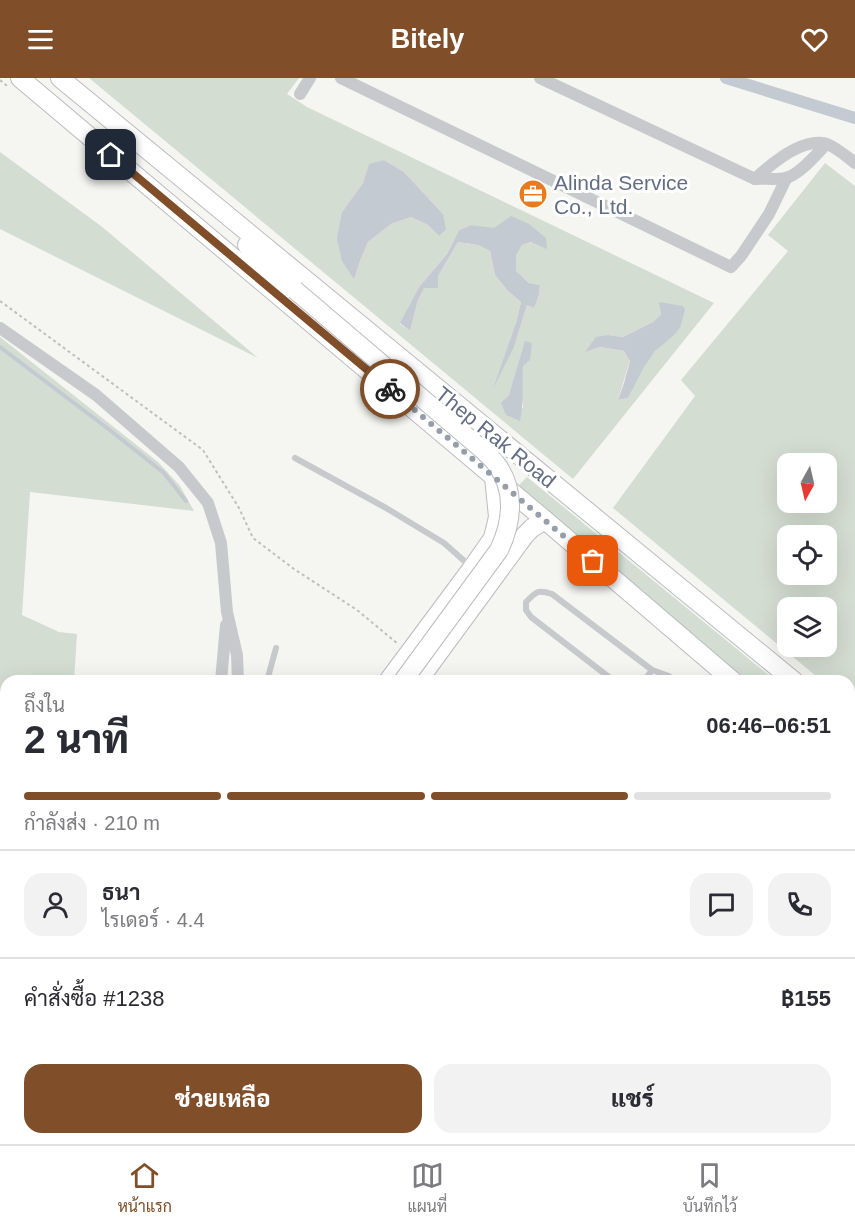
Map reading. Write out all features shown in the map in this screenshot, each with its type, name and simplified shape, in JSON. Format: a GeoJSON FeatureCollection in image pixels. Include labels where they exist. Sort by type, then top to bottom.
{"type":"FeatureCollection","features":[{"type":"Feature","properties":{"kind":"main road","name":"Thep Rak Road"},"geometry":{"type":"LineString","coordinates":[[20,78],[726,675]]}},
{"type":"Feature","properties":{"kind":"main road","name":"Thep Rak Road"},"geometry":{"type":"LineString","coordinates":[[60,78],[787,675]]}},
{"type":"Feature","properties":{"kind":"main road"},"geometry":{"type":"LineString","coordinates":[[218,209],[253,253],[484,451],[497,464],[506,480],[511,516],[500,550],[407,675]]}},
{"type":"Feature","properties":{"kind":"main road"},"geometry":{"type":"LineString","coordinates":[[392,675],[492,538],[498,517],[494,477]]}},
{"type":"Feature","properties":{"kind":"main road"},"geometry":{"type":"LineString","coordinates":[[422,675],[516,548],[532,528],[545,520]]}},
{"type":"Feature","properties":{"kind":"main road"},"geometry":{"type":"LineString","coordinates":[[492,538],[499,534],[510,533],[514,536],[516,548]]}},
{"type":"Feature","properties":{"kind":"street"},"geometry":{"type":"LineString","coordinates":[[300,94],[310,78]]}},
{"type":"Feature","properties":{"kind":"street"},"geometry":{"type":"LineString","coordinates":[[341,78],[731,267],[769,214],[786,178]]}},
{"type":"Feature","properties":{"kind":"street"},"geometry":{"type":"LineString","coordinates":[[540,78],[755,178],[786,178],[794,174],[826,144]]}},
{"type":"Feature","properties":{"kind":"street"},"geometry":{"type":"LineString","coordinates":[[755,178],[795,149],[810,143],[826,144],[855,163]]}},
{"type":"Feature","properties":{"kind":"street"},"geometry":{"type":"LineString","coordinates":[[0,328],[96,395],[179,467],[208,503],[221,543],[227,612],[237,655],[238,675]]}},
{"type":"Feature","properties":{"kind":"street"},"geometry":{"type":"LineString","coordinates":[[222,675],[227,612]]}},
{"type":"Feature","properties":{"kind":"lane"},"geometry":{"type":"LineString","coordinates":[[296,458],[444,543],[472,568]]}},
{"type":"Feature","properties":{"kind":"lane"},"geometry":{"type":"LineString","coordinates":[[606,675],[531,617],[526,610],[526,602],[536,592],[552,594],[652,670],[666,675]]}},
{"type":"Feature","properties":{"kind":"lane"},"geometry":{"type":"LineString","coordinates":[[269,675],[276,648]]}},
{"type":"Feature","properties":{"kind":"lane"},"geometry":{"type":"LineString","coordinates":[[648,675],[652,670]]}},
{"type":"Feature","properties":{"kind":"path"},"geometry":{"type":"LineString","coordinates":[[0,301],[203,450],[239,508],[253,538],[294,569],[357,610],[409,653]]}},
{"type":"Feature","properties":{"kind":"shaded area"},"geometry":{"type":"Polygon","coordinates":[[[89,78],[299,78],[287,94],[307,107],[714,303],[573,479],[89,78]],[[384,160],[369,165],[363,183],[342,212],[354,278],[368,242],[391,224],[411,217],[428,225],[439,236],[443,214],[404,172],[384,160]],[[471,225],[459,230],[447,254],[419,287],[400,324],[410,331],[424,287],[438,288],[438,276],[458,242],[478,245],[490,251],[495,275],[521,302],[514,347],[527,305],[534,308],[540,285],[529,283],[516,271],[516,254],[522,245],[546,238],[471,225]],[[660,303],[661,316],[623,337],[608,335],[586,351],[600,347],[624,351],[630,360],[618,400],[628,398],[651,356],[680,328],[670,305],[660,303]],[[531,343],[509,395],[502,403],[523,408],[521,388],[523,366],[531,343]]]}},
{"type":"Feature","properties":{"kind":"shaded area"},"geometry":{"type":"Polygon","coordinates":[[[0,152],[101,226],[258,358],[0,229],[0,152]]]}},
{"type":"Feature","properties":{"kind":"shaded area"},"geometry":{"type":"Polygon","coordinates":[[[384,160],[404,172],[443,214],[446,229],[439,236],[428,225],[411,217],[391,224],[368,242],[354,279],[342,261],[337,239],[342,212],[363,183],[369,164],[384,160]]]}},
{"type":"Feature","properties":{"kind":"shaded area"},"geometry":{"type":"Polygon","coordinates":[[[825,163],[855,186],[855,675],[815,675],[793,657],[837,657],[837,597],[777,597],[777,644],[613,508],[695,396],[681,380],[788,251],[768,235],[825,163]]]}},
{"type":"Feature","properties":{"kind":"shaded area"},"geometry":{"type":"Polygon","coordinates":[[[511,216],[529,224],[546,238],[547,249],[531,242],[522,245],[516,255],[516,271],[529,283],[540,285],[539,295],[534,308],[527,305],[514,347],[493,389],[521,302],[495,275],[490,251],[478,245],[458,242],[438,276],[438,288],[424,288],[418,300],[410,331],[400,323],[419,287],[447,254],[459,230],[471,225],[494,228],[511,216]]]}},
{"type":"Feature","properties":{"kind":"shaded area"},"geometry":{"type":"Polygon","coordinates":[[[659,302],[683,306],[685,310],[680,328],[655,351],[628,398],[618,400],[630,361],[624,351],[600,347],[585,352],[596,337],[608,335],[623,337],[653,322],[661,315],[659,302]]]}},
{"type":"Feature","properties":{"kind":"shaded area"},"geometry":{"type":"Polygon","coordinates":[[[0,337],[158,462],[180,486],[194,511],[30,492],[22,615],[59,632],[77,634],[74,675],[0,675],[0,337]]]}},
{"type":"Feature","properties":{"kind":"shaded area"},"geometry":{"type":"Polygon","coordinates":[[[525,341],[532,343],[530,360],[523,366],[520,421],[506,415],[501,403],[509,395],[525,341]]]}},
{"type":"Feature","properties":{"kind":"shaded area"},"geometry":{"type":"Polygon","coordinates":[[[527,477],[769,675],[738,675],[516,488],[527,477]]]}},
{"type":"Feature","properties":{"kind":"waterway"},"geometry":{"type":"LineString","coordinates":[[726,78],[855,118]]}},
{"type":"Feature","properties":{"kind":"waterway"},"geometry":{"type":"LineString","coordinates":[[0,347],[164,473],[186,501]]}},
{"type":"Feature","properties":{"kind":"way so far"},"geometry":{"type":"LineString","coordinates":[[390,389],[593,561]]}},
{"type":"Feature","properties":{"kind":"place","name":"Alinda Service Co., Ltd."},"geometry":{"type":"Point","coordinates":[533,194]}},
{"type":"Feature","properties":{"kind":"route"},"geometry":{"type":"LineString","coordinates":[[111,155],[390,389]]}}]}
